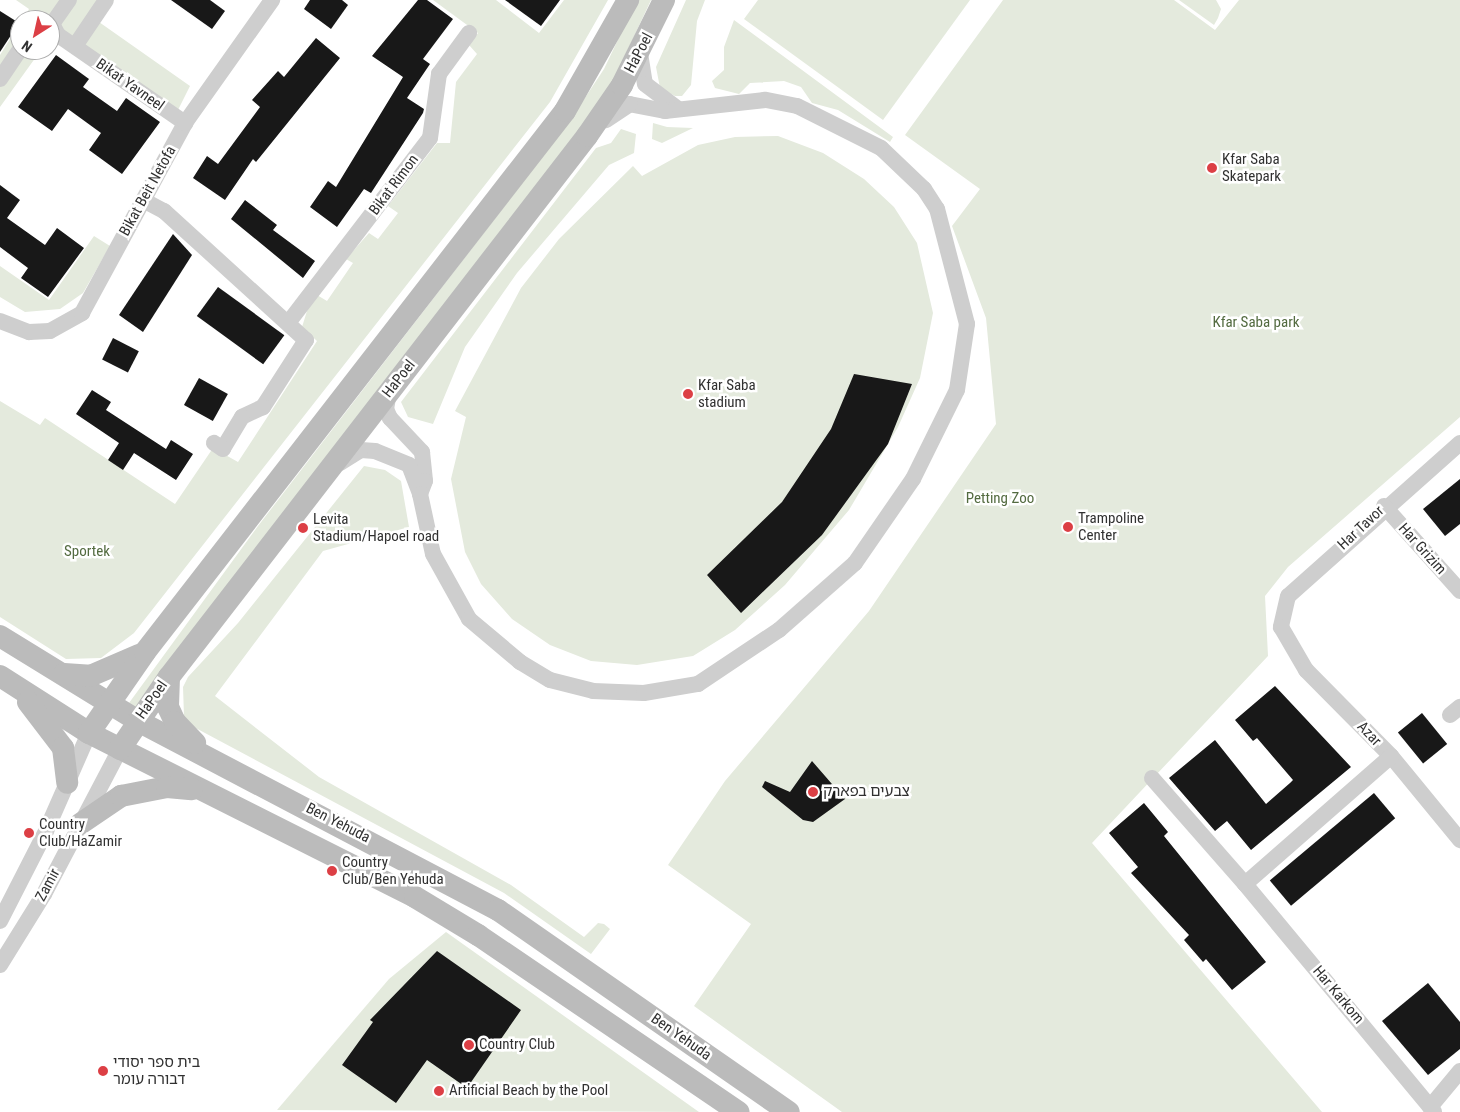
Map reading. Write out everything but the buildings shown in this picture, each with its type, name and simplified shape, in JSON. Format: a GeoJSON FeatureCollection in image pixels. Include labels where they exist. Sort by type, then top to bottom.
{"type":"FeatureCollection","features":[{"type":"Feature","properties":{"kind":"main road","name":"HaPoel"},"geometry":{"type":"LineString","coordinates":[[89,733],[145,652],[565,111],[628,0]]}},
{"type":"Feature","properties":{"kind":"main road","name":"HaPoel"},"geometry":{"type":"LineString","coordinates":[[120,749],[169,677],[587,136],[640,54],[664,0]]}},
{"type":"Feature","properties":{"kind":"main road","name":"Ben Yehuda"},"geometry":{"type":"LineString","coordinates":[[0,636],[108,704],[498,910],[789,1112]]}},
{"type":"Feature","properties":{"kind":"main road"},"geometry":{"type":"LineString","coordinates":[[60,674],[90,676],[145,652]]}},
{"type":"Feature","properties":{"kind":"main road"},"geometry":{"type":"LineString","coordinates":[[169,677],[168,707],[175,722],[212,760]]}},
{"type":"Feature","properties":{"kind":"main road"},"geometry":{"type":"LineString","coordinates":[[3,678],[63,748],[67,783]]}},
{"type":"Feature","properties":{"kind":"main road","name":"Ben Yehuda"},"geometry":{"type":"LineString","coordinates":[[3,678],[89,733],[415,898],[478,935],[738,1112]]}},
{"type":"Feature","properties":{"kind":"main road"},"geometry":{"type":"LineString","coordinates":[[80,824],[121,796],[167,787],[201,790]]}},
{"type":"Feature","properties":{"kind":"street","name":"Bikat Yavneel"},"geometry":{"type":"LineString","coordinates":[[60,13],[69,0]]}},
{"type":"Feature","properties":{"kind":"street"},"geometry":{"type":"LineString","coordinates":[[75,46],[106,0]]}},
{"type":"Feature","properties":{"kind":"street","name":"Bikat Beit Netofa"},"geometry":{"type":"LineString","coordinates":[[0,321],[30,332],[50,331],[82,313],[185,123],[272,0]]}},
{"type":"Feature","properties":{"kind":"street","name":"Bikat Rimon"},"geometry":{"type":"LineString","coordinates":[[288,323],[430,138],[439,74],[469,33]]}},
{"type":"Feature","properties":{"kind":"street","name":"Bikat Yavneel"},"geometry":{"type":"LineString","coordinates":[[60,34],[185,123]]}},
{"type":"Feature","properties":{"kind":"street"},"geometry":{"type":"LineString","coordinates":[[640,54],[639,70],[652,93],[684,111]]}},
{"type":"Feature","properties":{"kind":"street"},"geometry":{"type":"LineString","coordinates":[[0,79],[13,60]]}},
{"type":"Feature","properties":{"kind":"street"},"geometry":{"type":"LineString","coordinates":[[320,482],[348,455],[375,451],[409,466],[420,494],[433,554],[469,619],[520,662],[550,680],[593,691],[644,694],[698,684],[779,630],[855,563],[913,479],[957,390],[967,324],[937,209],[924,189],[881,148],[823,116],[766,100],[710,103],[684,111],[621,106],[587,136]]}},
{"type":"Feature","properties":{"kind":"street"},"geometry":{"type":"LineString","coordinates":[[143,200],[164,211],[306,340],[263,407],[242,417],[224,449],[214,443]]}},
{"type":"Feature","properties":{"kind":"street"},"geometry":{"type":"LineString","coordinates":[[391,389],[386,401],[390,418],[422,452],[425,481],[420,494]]}},
{"type":"Feature","properties":{"kind":"street","name":"Har Tavor"},"geometry":{"type":"LineString","coordinates":[[1281,627],[1288,596],[1384,506],[1460,443]]}},
{"type":"Feature","properties":{"kind":"street","name":"Har Grizim"},"geometry":{"type":"LineString","coordinates":[[1384,506],[1460,591]]}},
{"type":"Feature","properties":{"kind":"street","name":"Azar"},"geometry":{"type":"LineString","coordinates":[[1281,627],[1306,670],[1391,756],[1460,840]]}},
{"type":"Feature","properties":{"kind":"street","name":"Zamir"},"geometry":{"type":"LineString","coordinates":[[0,921],[67,783],[89,733]]}},
{"type":"Feature","properties":{"kind":"street","name":"Zamir"},"geometry":{"type":"LineString","coordinates":[[0,965],[120,749]]}},
{"type":"Feature","properties":{"kind":"street"},"geometry":{"type":"LineString","coordinates":[[1245,884],[1391,756]]}},
{"type":"Feature","properties":{"kind":"street","name":"Har Karkom"},"geometry":{"type":"LineString","coordinates":[[1152,778],[1245,884],[1432,1110]]}},
{"type":"Feature","properties":{"kind":"street"},"geometry":{"type":"LineString","coordinates":[[1432,1110],[1460,1071]]}},
{"type":"Feature","properties":{"kind":"green space"},"geometry":{"type":"Polygon","coordinates":[[[16,0],[114,0],[99,22],[190,86],[177,112],[60,44],[60,10],[29,9],[16,0]]]}},
{"type":"Feature","properties":{"kind":"green space","name":"Sportek"},"geometry":{"type":"Polygon","coordinates":[[[433,0],[496,0],[539,33],[564,0],[608,0],[550,102],[134,633],[101,658],[66,659],[0,617],[0,401],[40,425],[45,418],[175,504],[213,448],[238,462],[317,341],[302,327],[307,311],[317,295],[327,301],[353,263],[346,259],[369,233],[378,239],[398,213],[388,206],[437,143],[450,143],[456,82],[477,54],[469,45],[478,33],[433,0]]]}},
{"type":"Feature","properties":{"kind":"green space"},"geometry":{"type":"Polygon","coordinates":[[[637,0],[651,0],[613,81],[570,142],[135,708],[129,703],[258,526],[567,125],[604,69],[637,0]]]}},
{"type":"Feature","properties":{"kind":"green space"},"geometry":{"type":"Polygon","coordinates":[[[686,0],[705,0],[697,21],[691,85],[682,96],[675,96],[660,88],[656,67],[686,0]]]}},
{"type":"Feature","properties":{"kind":"green space"},"geometry":{"type":"Polygon","coordinates":[[[758,0],[970,0],[883,120],[744,19],[758,0]]]}},
{"type":"Feature","properties":{"kind":"green space","name":"Kfar Saba park"},"geometry":{"type":"Polygon","coordinates":[[[1003,0],[1174,0],[1215,30],[1239,0],[1460,0],[1460,417],[1288,567],[1265,596],[1268,656],[1092,843],[1322,1112],[842,1112],[694,1006],[751,924],[668,865],[725,781],[869,611],[996,424],[986,318],[952,226],[980,189],[905,135],[1003,0]]]}},
{"type":"Feature","properties":{"kind":"green space"},"geometry":{"type":"Polygon","coordinates":[[[1179,0],[1216,0],[1221,9],[1214,25],[1179,0]]]}},
{"type":"Feature","properties":{"kind":"green space"},"geometry":{"type":"Polygon","coordinates":[[[734,20],[893,137],[890,142],[838,110],[812,103],[801,87],[784,81],[750,83],[739,94],[715,88],[712,81],[724,70],[724,47],[734,20]]]}},
{"type":"Feature","properties":{"kind":"green space"},"geometry":{"type":"Polygon","coordinates":[[[10,39],[10,60],[34,60],[0,107],[0,55],[10,39]]]}},
{"type":"Feature","properties":{"kind":"green space"},"geometry":{"type":"Polygon","coordinates":[[[653,123],[667,127],[693,128],[662,143],[652,139],[653,123]]]}},
{"type":"Feature","properties":{"kind":"green space"},"geometry":{"type":"Polygon","coordinates":[[[621,129],[636,134],[634,153],[609,165],[517,273],[465,347],[433,424],[408,417],[401,402],[596,148],[611,143],[621,129]]]}},
{"type":"Feature","properties":{"kind":"green space","name":"Kfar Saba stadium"},"geometry":{"type":"Polygon","coordinates":[[[778,136],[823,153],[864,179],[894,207],[917,243],[933,313],[920,378],[898,427],[849,510],[785,585],[735,630],[693,656],[637,665],[591,661],[550,645],[512,619],[481,584],[465,552],[451,479],[466,417],[455,411],[521,288],[559,239],[633,166],[642,176],[698,145],[735,137],[778,136]]]}},
{"type":"Feature","properties":{"kind":"green space"},"geometry":{"type":"Polygon","coordinates":[[[94,236],[110,246],[83,293],[60,309],[25,312],[0,297],[0,266],[49,300],[94,236]]]}},
{"type":"Feature","properties":{"kind":"green space"},"geometry":{"type":"Polygon","coordinates":[[[364,466],[385,470],[401,481],[409,527],[323,551],[215,696],[319,777],[511,885],[584,937],[598,923],[604,924],[610,929],[591,954],[504,893],[190,725],[184,716],[183,687],[188,677],[238,623],[364,466]]]}},
{"type":"Feature","properties":{"kind":"green space","name":"Country Club"},"geometry":{"type":"Polygon","coordinates":[[[446,932],[699,1112],[277,1110],[389,979],[446,932]]]}},
{"type":"Feature","properties":{"kind":"place","name":"Kfar Saba Skatepark"},"geometry":{"type":"Point","coordinates":[1212,168]}},
{"type":"Feature","properties":{"kind":"place","name":"Kfar Saba stadium"},"geometry":{"type":"Point","coordinates":[688,394]}},
{"type":"Feature","properties":{"kind":"place","name":"Trampoline Center"},"geometry":{"type":"Point","coordinates":[1068,527]}},
{"type":"Feature","properties":{"kind":"place","name":"Levita Stadium/Hapoel road"},"geometry":{"type":"Point","coordinates":[303,528]}},
{"type":"Feature","properties":{"kind":"place","name":"צבעים בפארק"},"geometry":{"type":"Point","coordinates":[813,792]}},
{"type":"Feature","properties":{"kind":"place","name":"Country Club/HaZamir"},"geometry":{"type":"Point","coordinates":[29,833]}},
{"type":"Feature","properties":{"kind":"place","name":"Country Club/Ben Yehuda"},"geometry":{"type":"Point","coordinates":[332,871]}},
{"type":"Feature","properties":{"kind":"place","name":"Country Club"},"geometry":{"type":"Point","coordinates":[469,1045]}},
{"type":"Feature","properties":{"kind":"place","name":"בית ספר יסודי דבורה עומר"},"geometry":{"type":"Point","coordinates":[103,1071]}},
{"type":"Feature","properties":{"kind":"place","name":"Artificial Beach by the Pool"},"geometry":{"type":"Point","coordinates":[439,1091]}},
{"type":"Feature","properties":{"kind":"park label","name":"Petting Zoo"},"geometry":{"type":"Point","coordinates":[1000,499]}}]}
